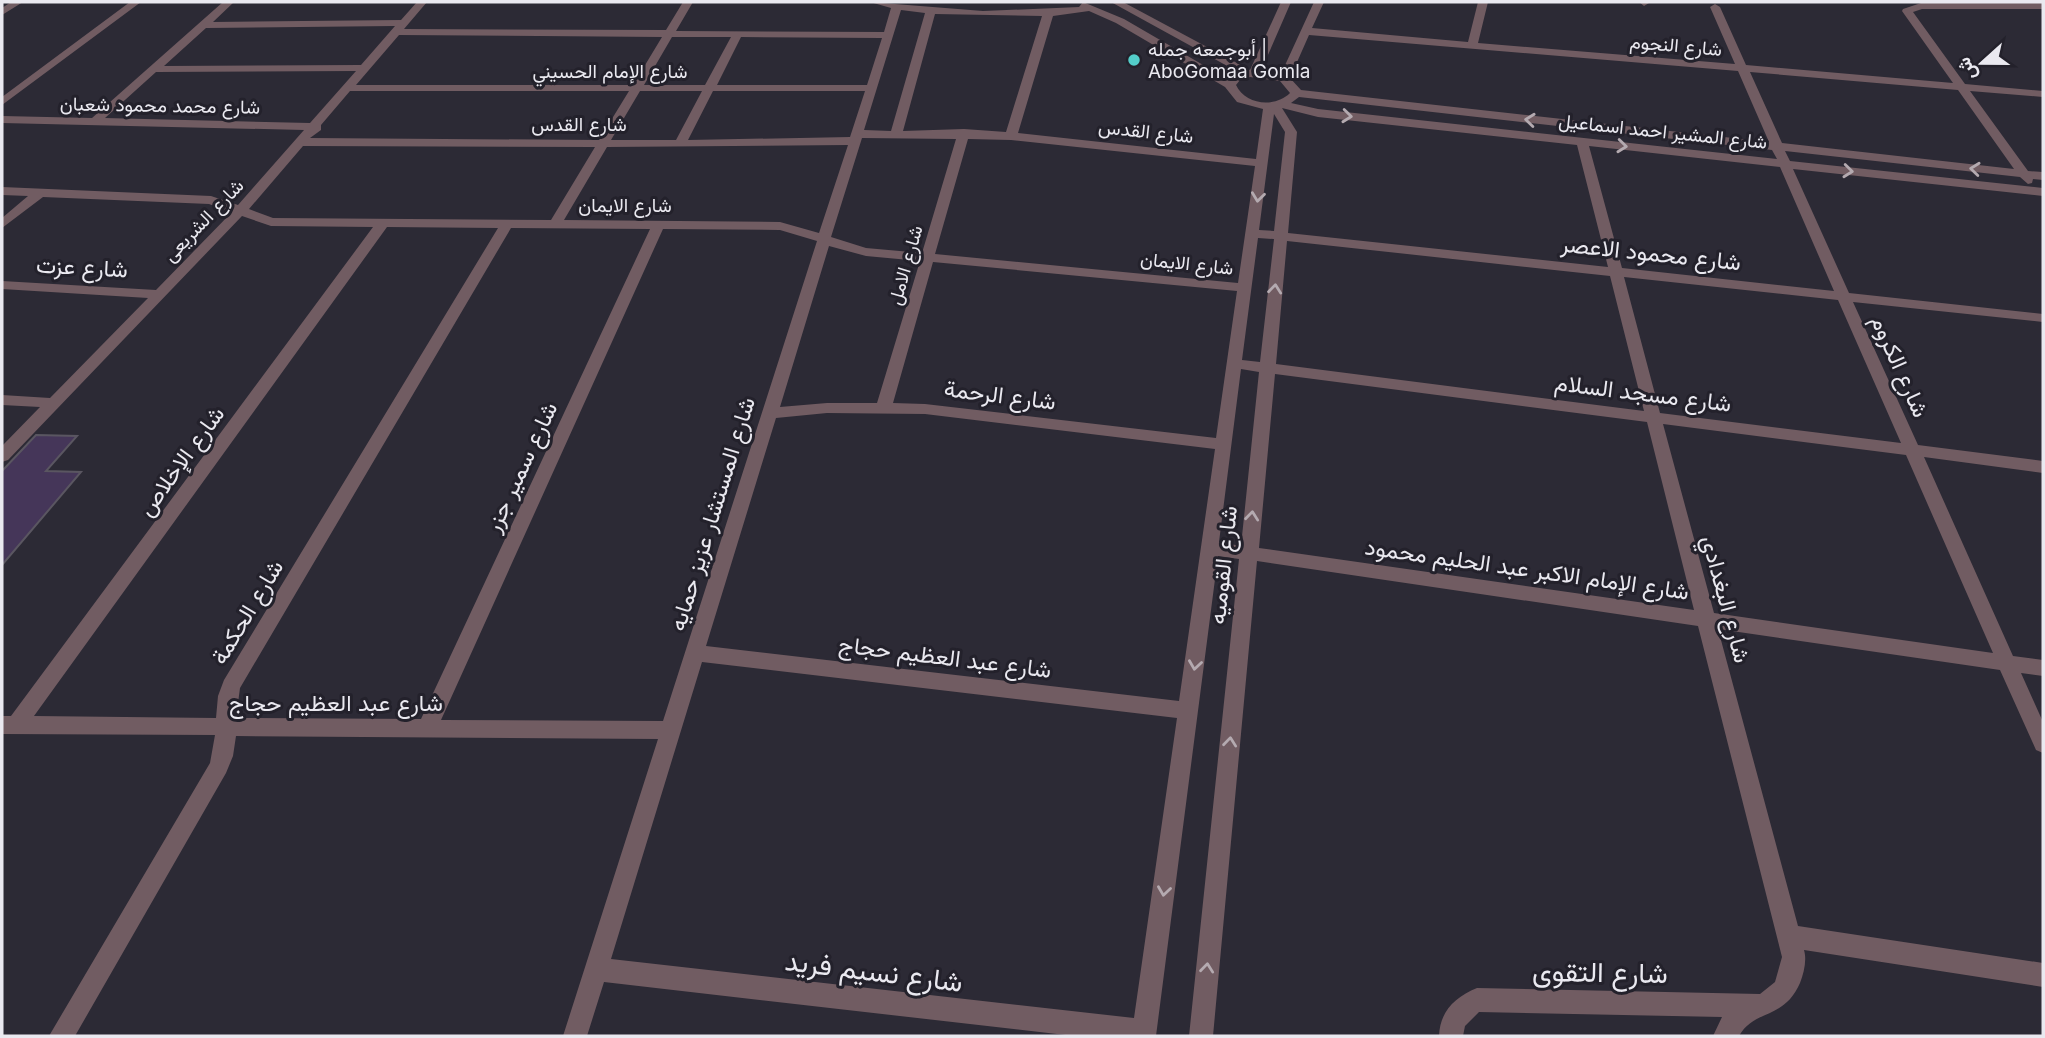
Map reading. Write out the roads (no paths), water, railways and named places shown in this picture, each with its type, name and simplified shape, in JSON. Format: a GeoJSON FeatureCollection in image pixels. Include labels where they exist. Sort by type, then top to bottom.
{"type":"FeatureCollection","features":[{"type":"Feature","properties":{"kind":"street"},"geometry":{"type":"LineString","coordinates":[[2,12],[18,2]]}},
{"type":"Feature","properties":{"kind":"street"},"geometry":{"type":"LineString","coordinates":[[2,102],[136,2]]}},
{"type":"Feature","properties":{"kind":"street"},"geometry":{"type":"LineString","coordinates":[[94,121],[229,2]]}},
{"type":"Feature","properties":{"kind":"street","name":"شارع الشريعى"},"geometry":{"type":"LineString","coordinates":[[2,456],[240,211],[317,127],[422,2]]}},
{"type":"Feature","properties":{"kind":"street"},"geometry":{"type":"LineString","coordinates":[[555,224],[688,2]]}},
{"type":"Feature","properties":{"kind":"street"},"geometry":{"type":"LineString","coordinates":[[875,2],[931,10],[1048,14],[1091,8]]}},
{"type":"Feature","properties":{"kind":"street"},"geometry":{"type":"LineString","coordinates":[[1077,2],[1230,85],[1236,79],[1252,74],[1286,2]]}},
{"type":"Feature","properties":{"kind":"street"},"geometry":{"type":"LineString","coordinates":[[1284,79],[1319,2]]}},
{"type":"Feature","properties":{"kind":"street"},"geometry":{"type":"LineString","coordinates":[[1472,45],[1483,2]]}},
{"type":"Feature","properties":{"kind":"street"},"geometry":{"type":"LineString","coordinates":[[1122,3],[1252,74],[1284,79],[1296,88],[1296,93],[1274,105]]}},
{"type":"Feature","properties":{"kind":"street","name":"شارع المستشار عزيز حمايه"},"geometry":{"type":"LineString","coordinates":[[575,1036],[897,6]]}},
{"type":"Feature","properties":{"kind":"street"},"geometry":{"type":"LineString","coordinates":[[2041,194],[1907,13],[1908,9],[1921,6],[2043,6]]}},
{"type":"Feature","properties":{"kind":"street","name":"شارع الكروم"},"geometry":{"type":"LineString","coordinates":[[1715,7],[2043,744]]}},
{"type":"Feature","properties":{"kind":"street"},"geometry":{"type":"LineString","coordinates":[[896,133],[931,10]]}},
{"type":"Feature","properties":{"kind":"street"},"geometry":{"type":"LineString","coordinates":[[1011,135],[1048,14]]}},
{"type":"Feature","properties":{"kind":"street"},"geometry":{"type":"LineString","coordinates":[[203,25],[737,35],[888,35]]}},
{"type":"Feature","properties":{"kind":"street","name":"شارع النجوم"},"geometry":{"type":"LineString","coordinates":[[1305,31],[2043,94]]}},
{"type":"Feature","properties":{"kind":"street"},"geometry":{"type":"LineString","coordinates":[[680,144],[737,35]]}},
{"type":"Feature","properties":{"kind":"street"},"geometry":{"type":"LineString","coordinates":[[156,69],[366,68]]}},
{"type":"Feature","properties":{"kind":"street","name":"شارع المشير احمد اسماعيل"},"geometry":{"type":"LineString","coordinates":[[1230,85],[1233,93],[1244,101],[1318,113],[2041,194]]}},
{"type":"Feature","properties":{"kind":"street","name":"شارع الإمام الحسيني"},"geometry":{"type":"LineString","coordinates":[[349,88],[872,88]]}},
{"type":"Feature","properties":{"kind":"street","name":"شارع المشير احمد اسماعيل"},"geometry":{"type":"LineString","coordinates":[[1296,93],[2043,176]]}},
{"type":"Feature","properties":{"kind":"street","name":"شارع القوميه"},"geometry":{"type":"LineString","coordinates":[[1145,1034],[1262,163],[1274,105]]}},
{"type":"Feature","properties":{"kind":"street","name":"شارع القوميه"},"geometry":{"type":"LineString","coordinates":[[1200,1036],[1291,132],[1274,105]]}},
{"type":"Feature","properties":{"kind":"street","name":"شارع محمد محمود شعبان"},"geometry":{"type":"LineString","coordinates":[[2,119],[317,127]]}},
{"type":"Feature","properties":{"kind":"street","name":"شارع القدس"},"geometry":{"type":"LineString","coordinates":[[303,142],[680,144],[896,133],[964,133],[1011,135],[1262,163]]}},
{"type":"Feature","properties":{"kind":"street","name":"شارع الامل"},"geometry":{"type":"LineString","coordinates":[[884,407],[964,133]]}},
{"type":"Feature","properties":{"kind":"street","name":"شارع البغدادي"},"geometry":{"type":"LineString","coordinates":[[1581,142],[1794,957],[1792,977],[1783,993],[1770,1005]]}},
{"type":"Feature","properties":{"kind":"street","name":"شارع الايمان"},"geometry":{"type":"LineString","coordinates":[[2,191],[211,200],[271,222],[780,226],[824,237],[848,249],[1246,288]]}},
{"type":"Feature","properties":{"kind":"street"},"geometry":{"type":"LineString","coordinates":[[2,224],[40,193]]}},
{"type":"Feature","properties":{"kind":"street","name":"شارع الإخلاص"},"geometry":{"type":"LineString","coordinates":[[9,725],[383,223]]}},
{"type":"Feature","properties":{"kind":"street","name":"شارع الحكمة"},"geometry":{"type":"LineString","coordinates":[[61,1036],[219,766],[225,752],[224,715],[231,687],[507,224]]}},
{"type":"Feature","properties":{"kind":"street","name":"شارع سمير جزر"},"geometry":{"type":"LineString","coordinates":[[427,727],[657,225]]}},
{"type":"Feature","properties":{"kind":"street","name":"شارع محمود الاعصر"},"geometry":{"type":"LineString","coordinates":[[1253,233],[2043,318]]}},
{"type":"Feature","properties":{"kind":"street","name":"شارع عزت"},"geometry":{"type":"LineString","coordinates":[[2,285],[159,294]]}},
{"type":"Feature","properties":{"kind":"street","name":"شارع مسجد السلام"},"geometry":{"type":"LineString","coordinates":[[1237,363],[2043,467]]}},
{"type":"Feature","properties":{"kind":"street"},"geometry":{"type":"LineString","coordinates":[[2,400],[53,404]]}},
{"type":"Feature","properties":{"kind":"street","name":"شارع الرحمة"},"geometry":{"type":"LineString","coordinates":[[769,413],[884,407],[1225,445]]}},
{"type":"Feature","properties":{"kind":"street","name":"شارع الإمام الاكبر عبد الحليم محمود"},"geometry":{"type":"LineString","coordinates":[[1211,548],[2043,668]]}},
{"type":"Feature","properties":{"kind":"street","name":"شارع عبد العظيم حجاج"},"geometry":{"type":"LineString","coordinates":[[695,653],[1189,711]]}},
{"type":"Feature","properties":{"kind":"street","name":"شارع عبد العظيم حجاج"},"geometry":{"type":"LineString","coordinates":[[9,725],[671,730]]}},
{"type":"Feature","properties":{"kind":"street"},"geometry":{"type":"LineString","coordinates":[[1788,936],[2043,975]]}},
{"type":"Feature","properties":{"kind":"street","name":"شارع نسيم فريد"},"geometry":{"type":"LineString","coordinates":[[596,969],[1145,1034]]}},
{"type":"Feature","properties":{"kind":"street","name":"شارع التقوى"},"geometry":{"type":"LineString","coordinates":[[1451,1036],[1455,1017],[1464,1006],[1478,1000],[1770,1005]]}},
{"type":"Feature","properties":{"kind":"street"},"geometry":{"type":"LineString","coordinates":[[1725,1036],[1739,1015],[1770,1005]]}},
{"type":"Feature","properties":{"kind":"place","name":"أبوجمعه جمله | AboGomaa Gomla"},"geometry":{"type":"Point","coordinates":[1134,60]}}]}
